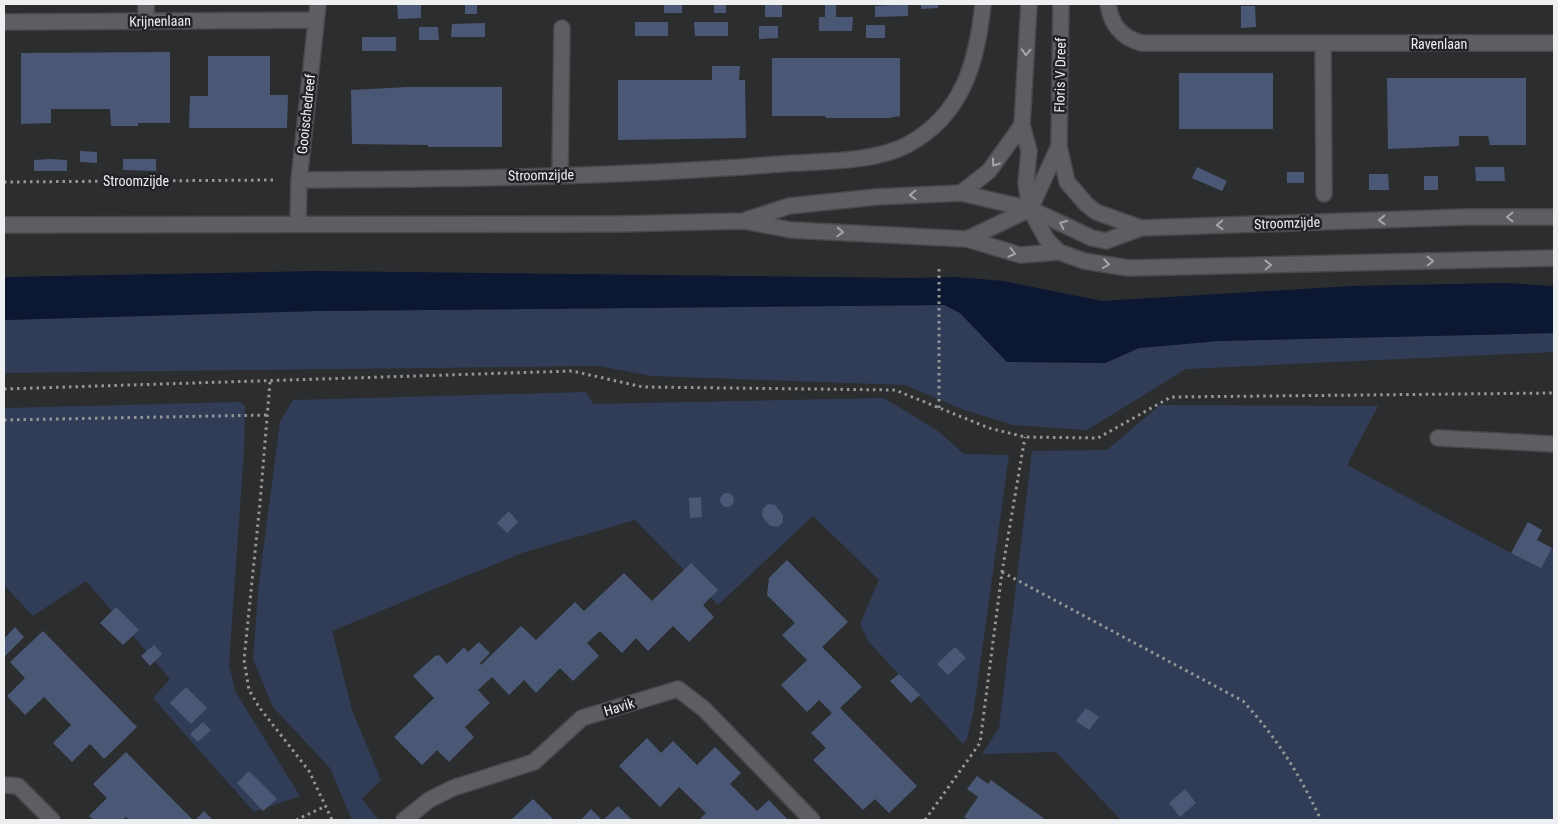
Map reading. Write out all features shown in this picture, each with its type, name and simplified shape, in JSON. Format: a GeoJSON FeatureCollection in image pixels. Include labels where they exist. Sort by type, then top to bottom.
{"type":"FeatureCollection","features":[{"type":"Feature","properties":{"kind":"street"},"geometry":{"type":"LineString","coordinates":[[146,4],[146,21]]}},
{"type":"Feature","properties":{"kind":"street","name":"Gooischedreef"},"geometry":{"type":"LineString","coordinates":[[298,224],[299,180],[318,4]]}},
{"type":"Feature","properties":{"kind":"street","name":"Stroomzijde"},"geometry":{"type":"LineString","coordinates":[[299,180],[720,169],[876,156],[906,145],[931,127],[958,98],[974,63],[984,4]]}},
{"type":"Feature","properties":{"kind":"street"},"geometry":{"type":"LineString","coordinates":[[1028,4],[1022,125],[1028,151],[1026,183],[1030,209],[1047,240],[1059,252]]}},
{"type":"Feature","properties":{"kind":"street","name":"Floris V Dreef"},"geometry":{"type":"LineString","coordinates":[[1061,4],[1059,146],[1067,182],[1086,204],[1096,212],[1141,228]]}},
{"type":"Feature","properties":{"kind":"street","name":"Ravenlaan"},"geometry":{"type":"LineString","coordinates":[[1108,4],[1110,16],[1115,27],[1122,35],[1142,43],[1554,43]]}},
{"type":"Feature","properties":{"kind":"street","name":"Krijnenlaan"},"geometry":{"type":"LineString","coordinates":[[4,22],[316,20]]}},
{"type":"Feature","properties":{"kind":"street"},"geometry":{"type":"LineString","coordinates":[[560,174],[562,28]]}},
{"type":"Feature","properties":{"kind":"street"},"geometry":{"type":"LineString","coordinates":[[1323,44],[1324,194]]}},
{"type":"Feature","properties":{"kind":"street"},"geometry":{"type":"LineString","coordinates":[[961,193],[990,171],[1022,125]]}},
{"type":"Feature","properties":{"kind":"street","name":"Floris V Dreef"},"geometry":{"type":"LineString","coordinates":[[1030,209],[1059,146]]}},
{"type":"Feature","properties":{"kind":"street","name":"Stroomzijde"},"geometry":{"type":"LineString","coordinates":[[744,220],[788,206],[876,197],[961,193],[1030,209],[1092,238],[1106,241],[1141,228],[1466,217],[1554,217]]}},
{"type":"Feature","properties":{"kind":"street"},"geometry":{"type":"LineString","coordinates":[[967,239],[1030,209]]}},
{"type":"Feature","properties":{"kind":"street","name":"Stroomzijde"},"geometry":{"type":"LineString","coordinates":[[4,225],[616,224],[744,220],[791,230],[967,239],[1020,255],[1059,252],[1084,261],[1129,268],[1554,258]]}},
{"type":"Feature","properties":{"kind":"street"},"geometry":{"type":"LineString","coordinates":[[1438,438],[1554,444]]}},
{"type":"Feature","properties":{"kind":"street","name":"Havik"},"geometry":{"type":"LineString","coordinates":[[404,820],[429,800],[453,788],[534,762],[582,718],[678,689],[704,708],[812,820]]}},
{"type":"Feature","properties":{"kind":"street"},"geometry":{"type":"LineString","coordinates":[[4,785],[18,786],[52,820]]}},
{"type":"Feature","properties":{"kind":"path","name":"Stroomzijde"},"geometry":{"type":"LineString","coordinates":[[4,182],[299,180]]}},
{"type":"Feature","properties":{"kind":"path"},"geometry":{"type":"LineString","coordinates":[[939,261],[939,408]]}},
{"type":"Feature","properties":{"kind":"path"},"geometry":{"type":"LineString","coordinates":[[4,389],[572,371],[644,386],[895,390],[989,428],[1025,438],[1098,438],[1171,397],[1554,392]]}},
{"type":"Feature","properties":{"kind":"path"},"geometry":{"type":"LineString","coordinates":[[270,382],[244,660],[249,690],[259,707],[309,771],[332,820]]}},
{"type":"Feature","properties":{"kind":"path"},"geometry":{"type":"LineString","coordinates":[[4,420],[267,415]]}},
{"type":"Feature","properties":{"kind":"path"},"geometry":{"type":"LineString","coordinates":[[924,820],[980,743],[1002,572],[1025,438]]}},
{"type":"Feature","properties":{"kind":"path"},"geometry":{"type":"LineString","coordinates":[[1002,572],[1243,701],[1269,729],[1304,784],[1321,820]]}},
{"type":"Feature","properties":{"kind":"path"},"geometry":{"type":"LineString","coordinates":[[296,820],[326,806]]}},
{"type":"Feature","properties":{"kind":"shaded area"},"geometry":{"type":"Polygon","coordinates":[[[315,271],[956,277],[1003,281],[1102,301],[1352,286],[1505,283],[1554,286],[1554,333],[1219,341],[1139,348],[1105,363],[1007,362],[960,313],[944,305],[317,311],[4,320],[4,277],[315,271]]]}},
{"type":"Feature","properties":{"kind":"shaded area"},"geometry":{"type":"Polygon","coordinates":[[[944,305],[960,313],[1007,362],[1105,363],[1139,348],[1219,341],[1554,333],[1554,352],[1186,369],[1087,430],[1013,425],[964,410],[905,385],[652,376],[598,366],[4,373],[4,320],[317,311],[944,305]]]}},
{"type":"Feature","properties":{"kind":"shaded area"},"geometry":{"type":"Polygon","coordinates":[[[586,392],[593,404],[884,398],[938,431],[964,454],[1009,455],[974,709],[967,739],[963,744],[868,641],[860,624],[879,580],[813,516],[718,605],[635,520],[522,553],[332,631],[352,710],[381,780],[362,799],[379,820],[352,820],[330,768],[273,707],[253,659],[259,582],[280,422],[293,400],[586,392]]]}},
{"type":"Feature","properties":{"kind":"shaded area"},"geometry":{"type":"Polygon","coordinates":[[[240,402],[245,406],[244,450],[229,664],[235,691],[300,796],[254,812],[153,698],[170,679],[86,581],[33,616],[4,585],[4,408],[240,402]]]}},
{"type":"Feature","properties":{"kind":"shaded area"},"geometry":{"type":"Polygon","coordinates":[[[1160,405],[1378,406],[1347,465],[1511,553],[1528,522],[1542,530],[1537,540],[1554,550],[1554,820],[1121,820],[1056,752],[982,754],[999,728],[1032,451],[1107,450],[1160,405]]]}},
{"type":"Feature","properties":{"kind":"building"},"geometry":{"type":"Polygon","coordinates":[[[397,4],[421,4],[421,18],[398,19],[397,4]]]}},
{"type":"Feature","properties":{"kind":"building"},"geometry":{"type":"Polygon","coordinates":[[[465,4],[477,4],[477,14],[465,14],[465,4]]]}},
{"type":"Feature","properties":{"kind":"building"},"geometry":{"type":"Polygon","coordinates":[[[664,4],[682,4],[682,13],[664,13],[664,4]]]}},
{"type":"Feature","properties":{"kind":"building"},"geometry":{"type":"Polygon","coordinates":[[[714,4],[726,4],[726,13],[714,13],[714,4]]]}},
{"type":"Feature","properties":{"kind":"building"},"geometry":{"type":"Polygon","coordinates":[[[825,4],[836,4],[836,17],[853,17],[852,31],[819,31],[819,17],[825,17],[825,4]]]}},
{"type":"Feature","properties":{"kind":"building"},"geometry":{"type":"Polygon","coordinates":[[[921,4],[938,4],[938,8],[921,9],[921,4]]]}},
{"type":"Feature","properties":{"kind":"building"},"geometry":{"type":"Polygon","coordinates":[[[765,5],[782,5],[782,17],[765,17],[765,5]]]}},
{"type":"Feature","properties":{"kind":"building"},"geometry":{"type":"Polygon","coordinates":[[[908,5],[908,16],[875,17],[875,6],[908,5]]]}},
{"type":"Feature","properties":{"kind":"building"},"geometry":{"type":"Polygon","coordinates":[[[1241,6],[1255,6],[1256,27],[1241,28],[1241,6]]]}},
{"type":"Feature","properties":{"kind":"building"},"geometry":{"type":"Polygon","coordinates":[[[635,22],[668,22],[668,36],[635,36],[635,22]]]}},
{"type":"Feature","properties":{"kind":"building"},"geometry":{"type":"Polygon","coordinates":[[[694,22],[728,22],[728,36],[695,36],[694,22]]]}},
{"type":"Feature","properties":{"kind":"building"},"geometry":{"type":"Polygon","coordinates":[[[485,23],[485,37],[451,37],[452,24],[485,23]]]}},
{"type":"Feature","properties":{"kind":"building"},"geometry":{"type":"Polygon","coordinates":[[[866,25],[885,25],[885,38],[866,38],[866,25]]]}},
{"type":"Feature","properties":{"kind":"building"},"geometry":{"type":"Polygon","coordinates":[[[759,26],[778,26],[778,38],[759,39],[759,26]]]}},
{"type":"Feature","properties":{"kind":"building"},"geometry":{"type":"Polygon","coordinates":[[[419,27],[438,27],[439,40],[419,40],[419,27]]]}},
{"type":"Feature","properties":{"kind":"building"},"geometry":{"type":"Polygon","coordinates":[[[362,37],[396,37],[396,51],[362,51],[362,37]]]}},
{"type":"Feature","properties":{"kind":"building"},"geometry":{"type":"Polygon","coordinates":[[[170,52],[170,123],[138,123],[138,126],[111,126],[110,109],[51,109],[51,123],[21,124],[21,53],[170,52]]]}},
{"type":"Feature","properties":{"kind":"building"},"geometry":{"type":"Polygon","coordinates":[[[208,56],[270,56],[270,95],[288,95],[287,128],[189,128],[190,96],[208,96],[208,56]]]}},
{"type":"Feature","properties":{"kind":"building"},"geometry":{"type":"Polygon","coordinates":[[[772,58],[900,58],[900,116],[889,118],[826,118],[825,116],[772,116],[772,58]]]}},
{"type":"Feature","properties":{"kind":"building"},"geometry":{"type":"Polygon","coordinates":[[[712,66],[740,66],[739,80],[745,80],[746,138],[618,140],[618,80],[712,80],[712,66]]]}},
{"type":"Feature","properties":{"kind":"building"},"geometry":{"type":"Polygon","coordinates":[[[1179,73],[1273,73],[1273,129],[1179,129],[1179,73]]]}},
{"type":"Feature","properties":{"kind":"building"},"geometry":{"type":"Polygon","coordinates":[[[1387,78],[1526,78],[1526,145],[1490,145],[1488,136],[1459,136],[1459,146],[1388,149],[1387,78]]]}},
{"type":"Feature","properties":{"kind":"building"},"geometry":{"type":"Polygon","coordinates":[[[408,87],[502,87],[502,147],[352,144],[351,90],[408,87]]]}},
{"type":"Feature","properties":{"kind":"building"},"geometry":{"type":"Polygon","coordinates":[[[80,151],[97,152],[97,163],[80,162],[80,151]]]}},
{"type":"Feature","properties":{"kind":"building"},"geometry":{"type":"Polygon","coordinates":[[[123,159],[156,159],[156,171],[123,170],[123,159]]]}},
{"type":"Feature","properties":{"kind":"building"},"geometry":{"type":"Polygon","coordinates":[[[34,160],[67,160],[67,171],[34,171],[34,160]]]}},
{"type":"Feature","properties":{"kind":"building"},"geometry":{"type":"Polygon","coordinates":[[[1197,167],[1227,181],[1222,191],[1192,178],[1197,167]]]}},
{"type":"Feature","properties":{"kind":"building"},"geometry":{"type":"Polygon","coordinates":[[[1475,167],[1504,167],[1505,181],[1476,181],[1475,167]]]}},
{"type":"Feature","properties":{"kind":"building"},"geometry":{"type":"Polygon","coordinates":[[[1287,172],[1304,172],[1304,183],[1287,183],[1287,172]]]}},
{"type":"Feature","properties":{"kind":"building"},"geometry":{"type":"Polygon","coordinates":[[[1369,174],[1388,174],[1389,190],[1369,190],[1369,174]]]}},
{"type":"Feature","properties":{"kind":"building"},"geometry":{"type":"Polygon","coordinates":[[[1424,176],[1438,176],[1438,190],[1424,190],[1424,176]]]}},
{"type":"Feature","properties":{"kind":"building"},"geometry":{"type":"Polygon","coordinates":[[[724,493],[730,493],[734,500],[730,507],[724,507],[720,503],[720,497],[724,493]]]}},
{"type":"Feature","properties":{"kind":"building"},"geometry":{"type":"Polygon","coordinates":[[[701,497],[702,517],[690,518],[689,498],[701,497]]]}},
{"type":"Feature","properties":{"kind":"building"},"geometry":{"type":"Polygon","coordinates":[[[768,504],[775,505],[783,515],[783,522],[778,527],[770,526],[762,516],[763,509],[768,504]]]}},
{"type":"Feature","properties":{"kind":"building"},"geometry":{"type":"Polygon","coordinates":[[[509,511],[518,522],[507,533],[497,523],[509,511]]]}},
{"type":"Feature","properties":{"kind":"building"},"geometry":{"type":"Polygon","coordinates":[[[1528,522],[1542,530],[1537,540],[1552,548],[1541,568],[1511,553],[1528,522]]]}},
{"type":"Feature","properties":{"kind":"building"},"geometry":{"type":"Polygon","coordinates":[[[787,560],[848,622],[822,647],[862,687],[840,708],[917,786],[889,813],[875,799],[863,810],[813,760],[826,748],[811,733],[832,713],[819,700],[807,712],[781,685],[807,660],[782,635],[795,623],[767,595],[769,578],[787,560]]]}},
{"type":"Feature","properties":{"kind":"building"},"geometry":{"type":"Polygon","coordinates":[[[691,563],[718,590],[703,605],[714,617],[689,642],[673,626],[648,651],[636,638],[622,653],[600,631],[587,643],[599,656],[573,681],[560,668],[536,693],[524,680],[509,695],[492,677],[478,690],[490,703],[465,727],[474,737],[449,762],[437,750],[422,765],[394,737],[434,698],[413,676],[435,656],[439,655],[447,664],[464,647],[468,652],[479,642],[490,653],[480,663],[481,665],[521,626],[536,640],[575,602],[584,611],[624,573],[652,601],[691,563]]]}},
{"type":"Feature","properties":{"kind":"building"},"geometry":{"type":"Polygon","coordinates":[[[116,607],[139,630],[123,645],[100,623],[116,607]]]}},
{"type":"Feature","properties":{"kind":"building"},"geometry":{"type":"Polygon","coordinates":[[[15,627],[24,637],[4,657],[4,639],[15,627]]]}},
{"type":"Feature","properties":{"kind":"building"},"geometry":{"type":"Polygon","coordinates":[[[43,631],[137,727],[104,759],[90,744],[72,762],[53,743],[71,725],[44,697],[25,715],[7,696],[25,678],[10,662],[43,631]]]}},
{"type":"Feature","properties":{"kind":"building"},"geometry":{"type":"Polygon","coordinates":[[[154,645],[162,654],[150,666],[141,656],[154,645]]]}},
{"type":"Feature","properties":{"kind":"building"},"geometry":{"type":"Polygon","coordinates":[[[955,647],[966,658],[948,675],[937,664],[955,647]]]}},
{"type":"Feature","properties":{"kind":"building"},"geometry":{"type":"Polygon","coordinates":[[[899,674],[920,695],[911,703],[890,681],[899,674]]]}},
{"type":"Feature","properties":{"kind":"building"},"geometry":{"type":"Polygon","coordinates":[[[186,687],[207,708],[191,724],[170,703],[186,687]]]}},
{"type":"Feature","properties":{"kind":"building"},"geometry":{"type":"Polygon","coordinates":[[[1086,708],[1099,717],[1089,730],[1076,721],[1086,708]]]}},
{"type":"Feature","properties":{"kind":"building"},"geometry":{"type":"Polygon","coordinates":[[[203,722],[211,730],[198,742],[190,734],[203,722]]]}},
{"type":"Feature","properties":{"kind":"building"},"geometry":{"type":"Polygon","coordinates":[[[647,738],[661,753],[673,741],[697,765],[715,747],[741,773],[730,784],[757,811],[769,800],[788,820],[699,820],[706,813],[679,787],[660,807],[619,766],[647,738]]]}},
{"type":"Feature","properties":{"kind":"building"},"geometry":{"type":"Polygon","coordinates":[[[126,752],[193,820],[129,820],[126,817],[122,820],[94,820],[89,816],[107,798],[93,784],[126,752]]]}},
{"type":"Feature","properties":{"kind":"building"},"geometry":{"type":"Polygon","coordinates":[[[249,771],[277,799],[263,811],[237,783],[249,771]]]}},
{"type":"Feature","properties":{"kind":"building"},"geometry":{"type":"Polygon","coordinates":[[[977,776],[988,784],[991,780],[1046,820],[969,820],[964,817],[978,797],[967,789],[977,776]]]}},
{"type":"Feature","properties":{"kind":"building"},"geometry":{"type":"Polygon","coordinates":[[[1185,789],[1196,803],[1180,817],[1169,803],[1185,789]]]}},
{"type":"Feature","properties":{"kind":"building"},"geometry":{"type":"Polygon","coordinates":[[[533,799],[554,820],[511,820],[533,799]]]}},
{"type":"Feature","properties":{"kind":"building"},"geometry":{"type":"Polygon","coordinates":[[[618,806],[632,820],[603,820],[618,806]]]}},
{"type":"Feature","properties":{"kind":"building"},"geometry":{"type":"Polygon","coordinates":[[[591,809],[602,820],[581,820],[591,809]]]}},
{"type":"Feature","properties":{"kind":"building"},"geometry":{"type":"Polygon","coordinates":[[[204,811],[213,820],[195,820],[204,811]]]}}]}
